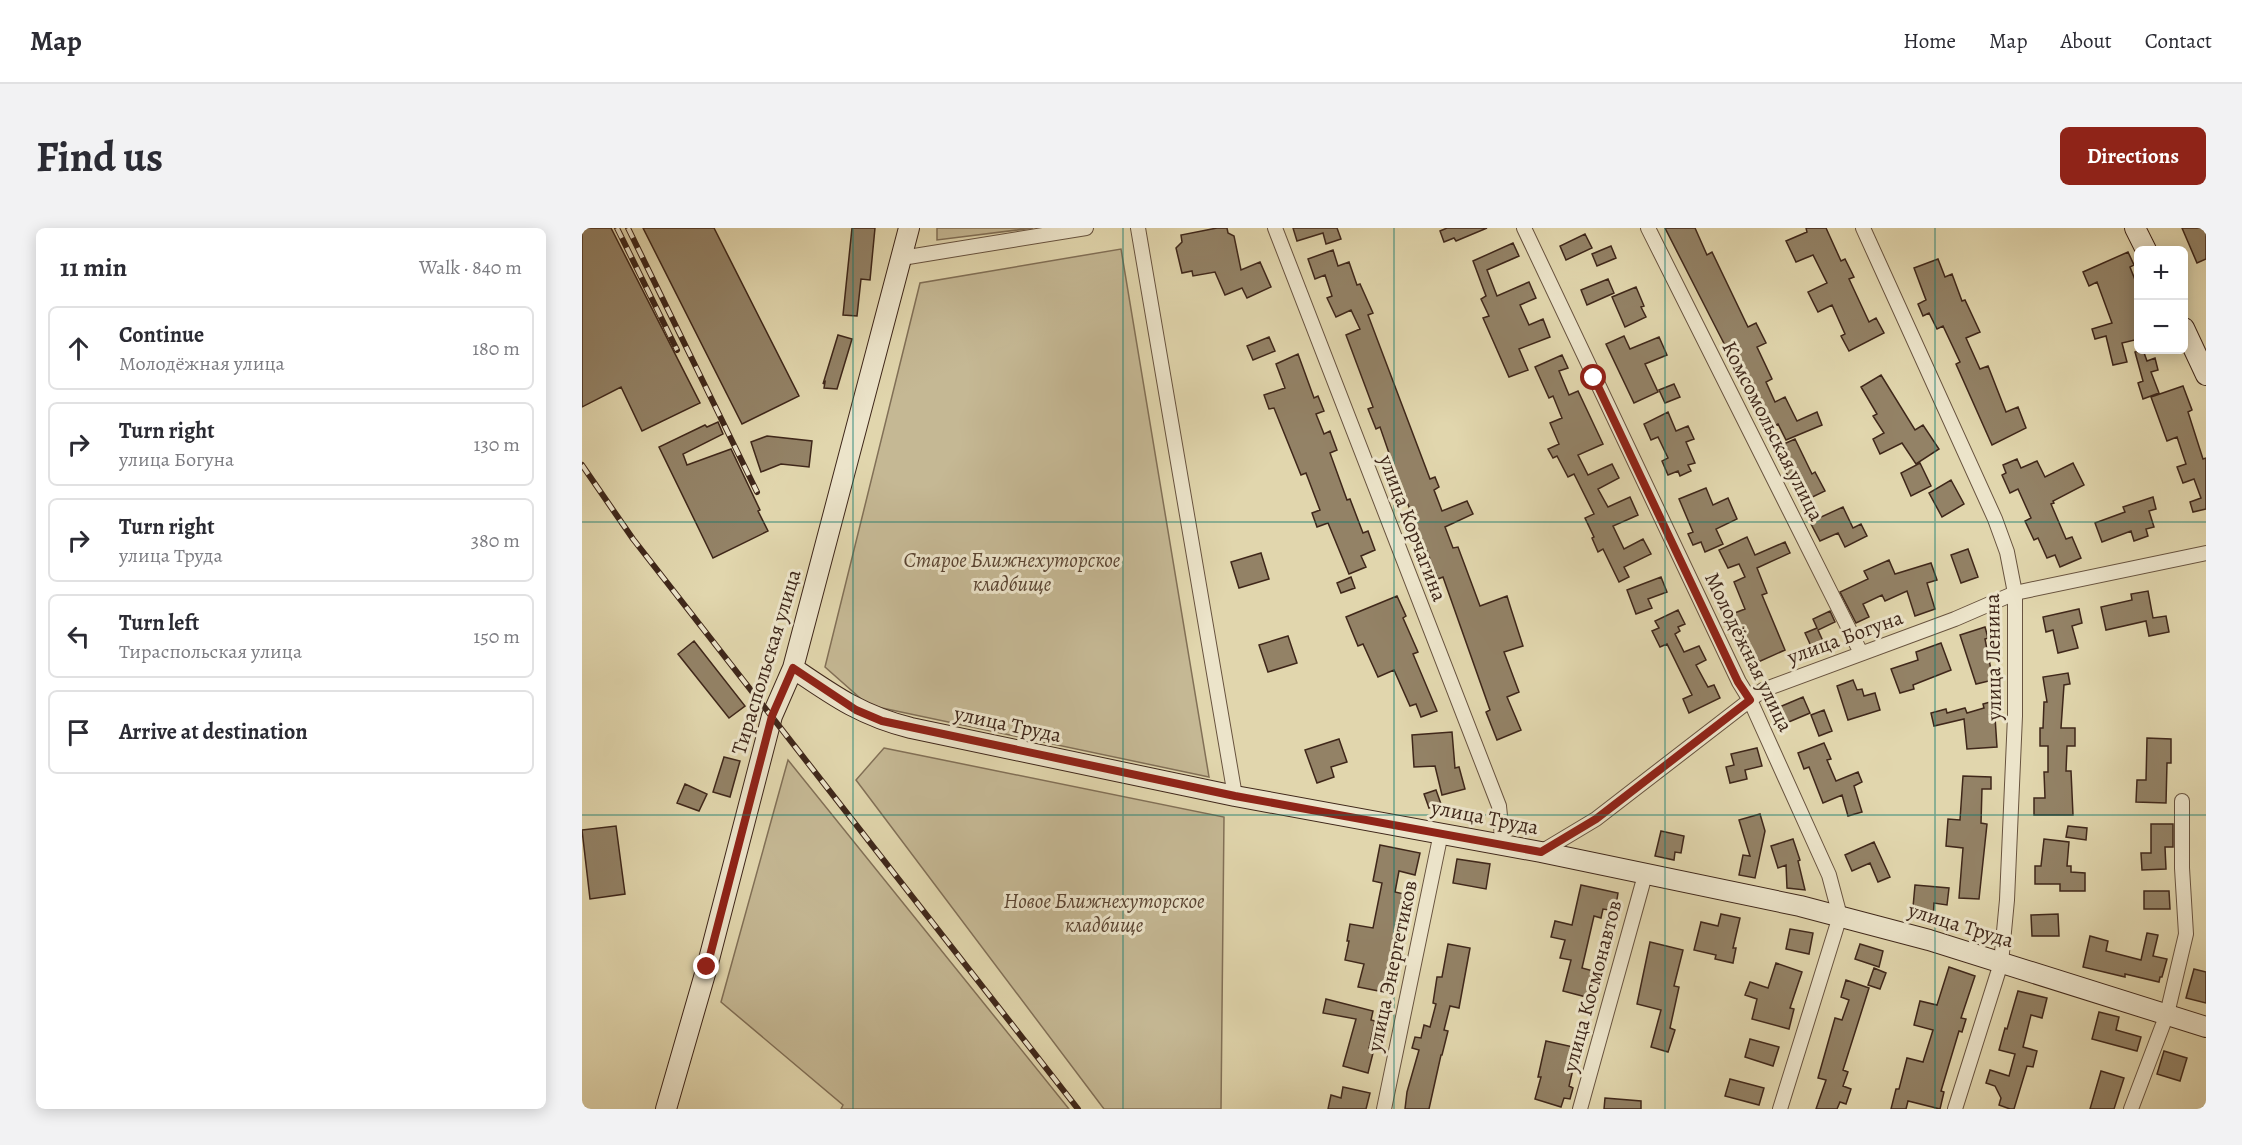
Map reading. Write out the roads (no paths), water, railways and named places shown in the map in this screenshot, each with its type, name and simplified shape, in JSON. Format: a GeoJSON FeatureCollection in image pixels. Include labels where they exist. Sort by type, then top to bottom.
{"type":"FeatureCollection","features":[{"type":"Feature","properties":{"kind":"street","name":"Тираспольская улица"},"geometry":{"type":"LineString","coordinates":[[666,1109],[707,967],[772,716],[793,668],[909,228]]}},
{"type":"Feature","properties":{"kind":"street"},"geometry":{"type":"LineString","coordinates":[[902,258],[1086,228]]}},
{"type":"Feature","properties":{"kind":"street"},"geometry":{"type":"LineString","coordinates":[[1138,228],[1235,796]]}},
{"type":"Feature","properties":{"kind":"street","name":"улица Корчагина"},"geometry":{"type":"LineString","coordinates":[[1275,228],[1499,806],[1503,846]]}},
{"type":"Feature","properties":{"kind":"street","name":"Молодёжная улица"},"geometry":{"type":"LineString","coordinates":[[1524,228],[1738,682],[1750,700],[1829,875],[1840,916]]}},
{"type":"Feature","properties":{"kind":"street","name":"Комсомольская улица"},"geometry":{"type":"LineString","coordinates":[[1648,228],[1861,653]]}},
{"type":"Feature","properties":{"kind":"street","name":"улица Ленина"},"geometry":{"type":"LineString","coordinates":[[1863,228],[1995,519],[2007,552],[2015,593],[2015,716],[2007,900],[2001,963],[1954,1109]]}},
{"type":"Feature","properties":{"kind":"street"},"geometry":{"type":"LineString","coordinates":[[2135,228],[2144,246]]}},
{"type":"Feature","properties":{"kind":"street"},"geometry":{"type":"LineString","coordinates":[[2188,337],[2206,375]]}},
{"type":"Feature","properties":{"kind":"street","name":"улица Богуна"},"geometry":{"type":"LineString","coordinates":[[1541,852],[1596,819],[1763,690],[1954,619],[2015,593],[2206,553]]}},
{"type":"Feature","properties":{"kind":"street","name":"улица Труда"},"geometry":{"type":"LineString","coordinates":[[793,668],[856,710],[882,721],[1235,796],[1541,852],[1840,916],[1929,940],[2206,1027]]}},
{"type":"Feature","properties":{"kind":"street"},"geometry":{"type":"LineString","coordinates":[[2131,1109],[2167,1014],[2186,934],[2182,868],[2182,801]]}},
{"type":"Feature","properties":{"kind":"street","name":"улица Энергетиков"},"geometry":{"type":"LineString","coordinates":[[1384,1109],[1441,833]]}},
{"type":"Feature","properties":{"kind":"street","name":"улица Космонавтов"},"geometry":{"type":"LineString","coordinates":[[1580,1109],[1645,874]]}},
{"type":"Feature","properties":{"kind":"street"},"geometry":{"type":"LineString","coordinates":[[1780,1109],[1840,916]]}},
{"type":"Feature","properties":{"kind":"railway"},"geometry":{"type":"LineString","coordinates":[[617,228],[677,350]]}},
{"type":"Feature","properties":{"kind":"railway"},"geometry":{"type":"LineString","coordinates":[[628,228],[757,492]]}},
{"type":"Feature","properties":{"kind":"railway"},"geometry":{"type":"LineString","coordinates":[[582,465],[633,539],[1078,1109]]}},
{"type":"Feature","properties":{"kind":"park label","name":"Старое Ближнехуторское кладбище"},"geometry":{"type":"Point","coordinates":[1012,572]}},
{"type":"Feature","properties":{"kind":"park label","name":"Новое Ближнехуторское кладбище"},"geometry":{"type":"Point","coordinates":[1104,913]}}]}
